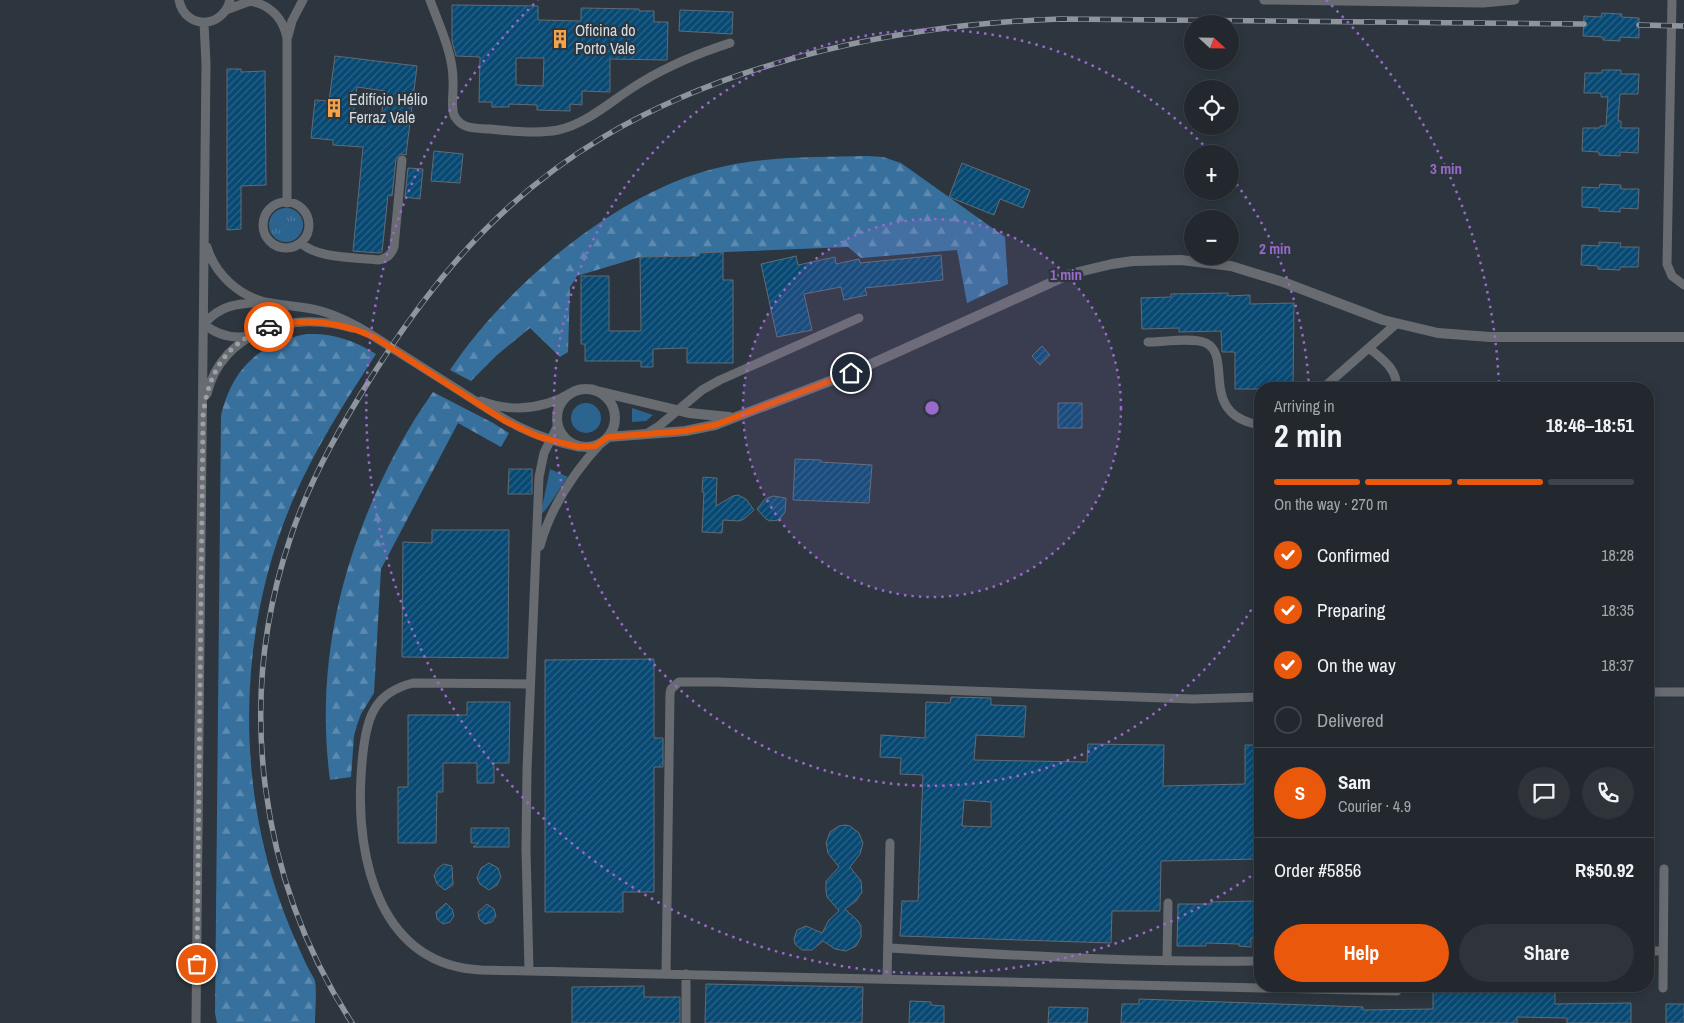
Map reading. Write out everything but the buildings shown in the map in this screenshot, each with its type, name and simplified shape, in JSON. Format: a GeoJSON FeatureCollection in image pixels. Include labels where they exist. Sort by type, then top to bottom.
{"type":"FeatureCollection","features":[{"type":"Feature","properties":{"kind":"street"},"geometry":{"type":"LineString","coordinates":[[735,416],[712,416],[677,411],[581,389],[566,396],[558,410],[558,425],[566,439],[579,447],[595,446],[605,440],[700,429],[851,373],[1070,274],[1112,264],[1149,260],[1181,260],[1231,266],[1282,282],[1354,311],[1396,324],[1438,333],[1481,337],[1684,338]]}},
{"type":"Feature","properties":{"kind":"street"},"geometry":{"type":"LineString","coordinates":[[596,391],[609,400],[615,415],[615,423],[605,440]]}},
{"type":"Feature","properties":{"kind":"lane"},"geometry":{"type":"LineString","coordinates":[[171,0],[193,20],[204,23],[219,18],[226,10],[230,0]]}},
{"type":"Feature","properties":{"kind":"lane"},"geometry":{"type":"LineString","coordinates":[[179,0],[185,13]]}},
{"type":"Feature","properties":{"kind":"lane"},"geometry":{"type":"LineString","coordinates":[[226,10],[251,0],[265,6],[278,16],[285,30],[287,38],[287,203]]}},
{"type":"Feature","properties":{"kind":"lane"},"geometry":{"type":"LineString","coordinates":[[287,38],[292,20],[303,0]]}},
{"type":"Feature","properties":{"kind":"lane"},"geometry":{"type":"LineString","coordinates":[[430,0],[452,66],[454,77],[453,112],[460,123],[474,128],[535,132],[570,126],[592,115],[621,94],[661,71],[730,42]]}},
{"type":"Feature","properties":{"kind":"lane"},"geometry":{"type":"LineString","coordinates":[[1264,0],[1482,2],[1515,0]]}},
{"type":"Feature","properties":{"kind":"lane"},"geometry":{"type":"LineString","coordinates":[[1672,0],[1667,264],[1672,276],[1684,285]]}},
{"type":"Feature","properties":{"kind":"lane"},"geometry":{"type":"LineString","coordinates":[[196,1023],[205,239],[206,62],[204,23]]}},
{"type":"Feature","properties":{"kind":"lane"},"geometry":{"type":"LineString","coordinates":[[300,243],[311,251],[322,254],[379,260],[389,256],[394,247],[402,160]]}},
{"type":"Feature","properties":{"kind":"lane"},"geometry":{"type":"LineString","coordinates":[[287,203],[301,208],[307,217],[309,228],[300,243],[290,248],[279,247],[270,241],[264,231],[264,220],[270,210],[279,204],[287,203]]}},
{"type":"Feature","properties":{"kind":"lane"},"geometry":{"type":"LineString","coordinates":[[205,239],[215,265],[233,286],[257,300],[321,311],[340,318],[374,337],[505,421],[549,440],[579,447]]}},
{"type":"Feature","properties":{"kind":"lane"},"geometry":{"type":"LineString","coordinates":[[204,324],[214,313],[235,304],[277,304]]}},
{"type":"Feature","properties":{"kind":"lane"},"geometry":{"type":"LineString","coordinates":[[646,434],[659,426],[702,390],[720,380],[859,318]]}},
{"type":"Feature","properties":{"kind":"lane"},"geometry":{"type":"LineString","coordinates":[[203,416],[207,391],[216,369],[231,350],[250,336],[272,327],[299,322],[314,322],[345,326],[374,337]]}},
{"type":"Feature","properties":{"kind":"lane"},"geometry":{"type":"LineString","coordinates":[[204,324],[223,335],[250,336]]}},
{"type":"Feature","properties":{"kind":"lane"},"geometry":{"type":"LineString","coordinates":[[1330,382],[1396,324]]}},
{"type":"Feature","properties":{"kind":"lane"},"geometry":{"type":"LineString","coordinates":[[1148,342],[1200,341],[1210,346],[1217,355],[1219,384],[1224,401],[1235,415],[1254,423]]}},
{"type":"Feature","properties":{"kind":"lane"},"geometry":{"type":"LineString","coordinates":[[1369,348],[1392,369],[1397,382]]}},
{"type":"Feature","properties":{"kind":"lane"},"geometry":{"type":"LineString","coordinates":[[460,391],[489,404],[514,408],[527,408],[551,402],[573,392]]}},
{"type":"Feature","properties":{"kind":"lane"},"geometry":{"type":"LineString","coordinates":[[529,971],[526,810],[539,477],[544,453],[558,425]]}},
{"type":"Feature","properties":{"kind":"lane"},"geometry":{"type":"LineString","coordinates":[[536,559],[558,500],[579,468],[605,440]]}},
{"type":"Feature","properties":{"kind":"lane"},"geometry":{"type":"LineString","coordinates":[[666,974],[670,694],[671,689],[679,682],[728,682],[1194,699],[1254,697]]}},
{"type":"Feature","properties":{"kind":"lane"},"geometry":{"type":"LineString","coordinates":[[530,684],[414,683],[394,690],[379,702],[370,718],[364,749],[360,788],[362,832],[372,878],[385,911],[403,937],[426,955],[452,966],[466,969],[529,971],[1254,988]]}},
{"type":"Feature","properties":{"kind":"lane"},"geometry":{"type":"LineString","coordinates":[[1654,692],[1684,692]]}},
{"type":"Feature","properties":{"kind":"lane"},"geometry":{"type":"LineString","coordinates":[[887,979],[890,843]]}},
{"type":"Feature","properties":{"kind":"lane"},"geometry":{"type":"LineString","coordinates":[[1663,988],[1664,869]]}},
{"type":"Feature","properties":{"kind":"lane"},"geometry":{"type":"LineString","coordinates":[[1167,961],[1168,903]]}},
{"type":"Feature","properties":{"kind":"lane"},"geometry":{"type":"LineString","coordinates":[[888,948],[1074,958],[1254,961]]}},
{"type":"Feature","properties":{"kind":"lane"},"geometry":{"type":"LineString","coordinates":[[1654,951],[1663,951]]}},
{"type":"Feature","properties":{"kind":"lane"},"geometry":{"type":"LineString","coordinates":[[686,974],[686,1023]]}},
{"type":"Feature","properties":{"kind":"green space"},"geometry":{"type":"Polygon","coordinates":[[[883,157],[901,163],[1005,237],[1008,284],[967,303],[957,250],[861,258],[848,247],[700,253],[699,256],[640,257],[577,276],[570,287],[568,352],[560,357],[530,328],[497,355],[471,381],[450,370],[473,338],[532,276],[601,221],[638,199],[676,181],[732,165],[770,159],[883,157]]]}},
{"type":"Feature","properties":{"kind":"green space"},"geometry":{"type":"Polygon","coordinates":[[[286,208],[298,213],[303,225],[298,237],[286,242],[274,237],[269,225],[274,213],[286,208]]]}},
{"type":"Feature","properties":{"kind":"green space"},"geometry":{"type":"Polygon","coordinates":[[[307,334],[343,338],[376,354],[320,445],[292,502],[276,544],[264,586],[251,674],[249,719],[256,807],[265,851],[285,916],[315,981],[315,1023],[217,1023],[215,1013],[221,415],[232,384],[250,360],[275,344],[307,334]]]}},
{"type":"Feature","properties":{"kind":"green space"},"geometry":{"type":"Polygon","coordinates":[[[433,392],[509,433],[501,447],[458,423],[381,569],[374,693],[361,714],[357,725],[354,736],[351,777],[330,780],[326,706],[328,670],[333,634],[349,564],[361,529],[388,468],[401,442],[433,392]]]}},
{"type":"Feature","properties":{"kind":"green space"},"geometry":{"type":"Polygon","coordinates":[[[586,403],[592,404],[600,412],[600,424],[592,432],[586,433],[580,432],[572,424],[571,418],[572,412],[580,404],[586,403]]]}},
{"type":"Feature","properties":{"kind":"green space"},"geometry":{"type":"Polygon","coordinates":[[[632,408],[653,415],[646,421],[632,422],[632,408]]]}},
{"type":"Feature","properties":{"kind":"green space"},"geometry":{"type":"Polygon","coordinates":[[[550,469],[568,477],[542,513],[541,512],[550,469]]]}},
{"type":"Feature","properties":{"kind":"railway"},"geometry":{"type":"LineString","coordinates":[[352,1023],[320,968],[295,910],[277,850],[266,788],[261,726],[263,663],[273,600],[290,539],[308,492],[343,424],[383,359],[429,293],[454,263],[480,234],[538,182],[570,158],[605,136],[656,109],[711,86],[767,66],[825,50],[943,28],[1060,19],[1584,24]]}},
{"type":"Feature","properties":{"kind":"railway"},"geometry":{"type":"LineString","coordinates":[[1639,25],[1684,26]]}},
{"type":"Feature","properties":{"kind":"way so far"},"geometry":{"type":"LineString","coordinates":[[197,964],[203,416],[207,391],[216,369],[223,359],[240,342],[269,327]]}},
{"type":"Feature","properties":{"kind":"place","name":"Oficina do Porto Vale"},"geometry":{"type":"Point","coordinates":[560,39]}},
{"type":"Feature","properties":{"kind":"place","name":"Edifício Hélio Ferraz Vale"},"geometry":{"type":"Point","coordinates":[334,108]}},
{"type":"Feature","properties":{"kind":"route"},"geometry":{"type":"LineString","coordinates":[[269,327],[299,322],[314,322],[330,323],[360,330],[374,337],[505,421],[537,436],[579,447],[595,446],[608,437],[685,431],[715,425],[851,373]]}}]}
